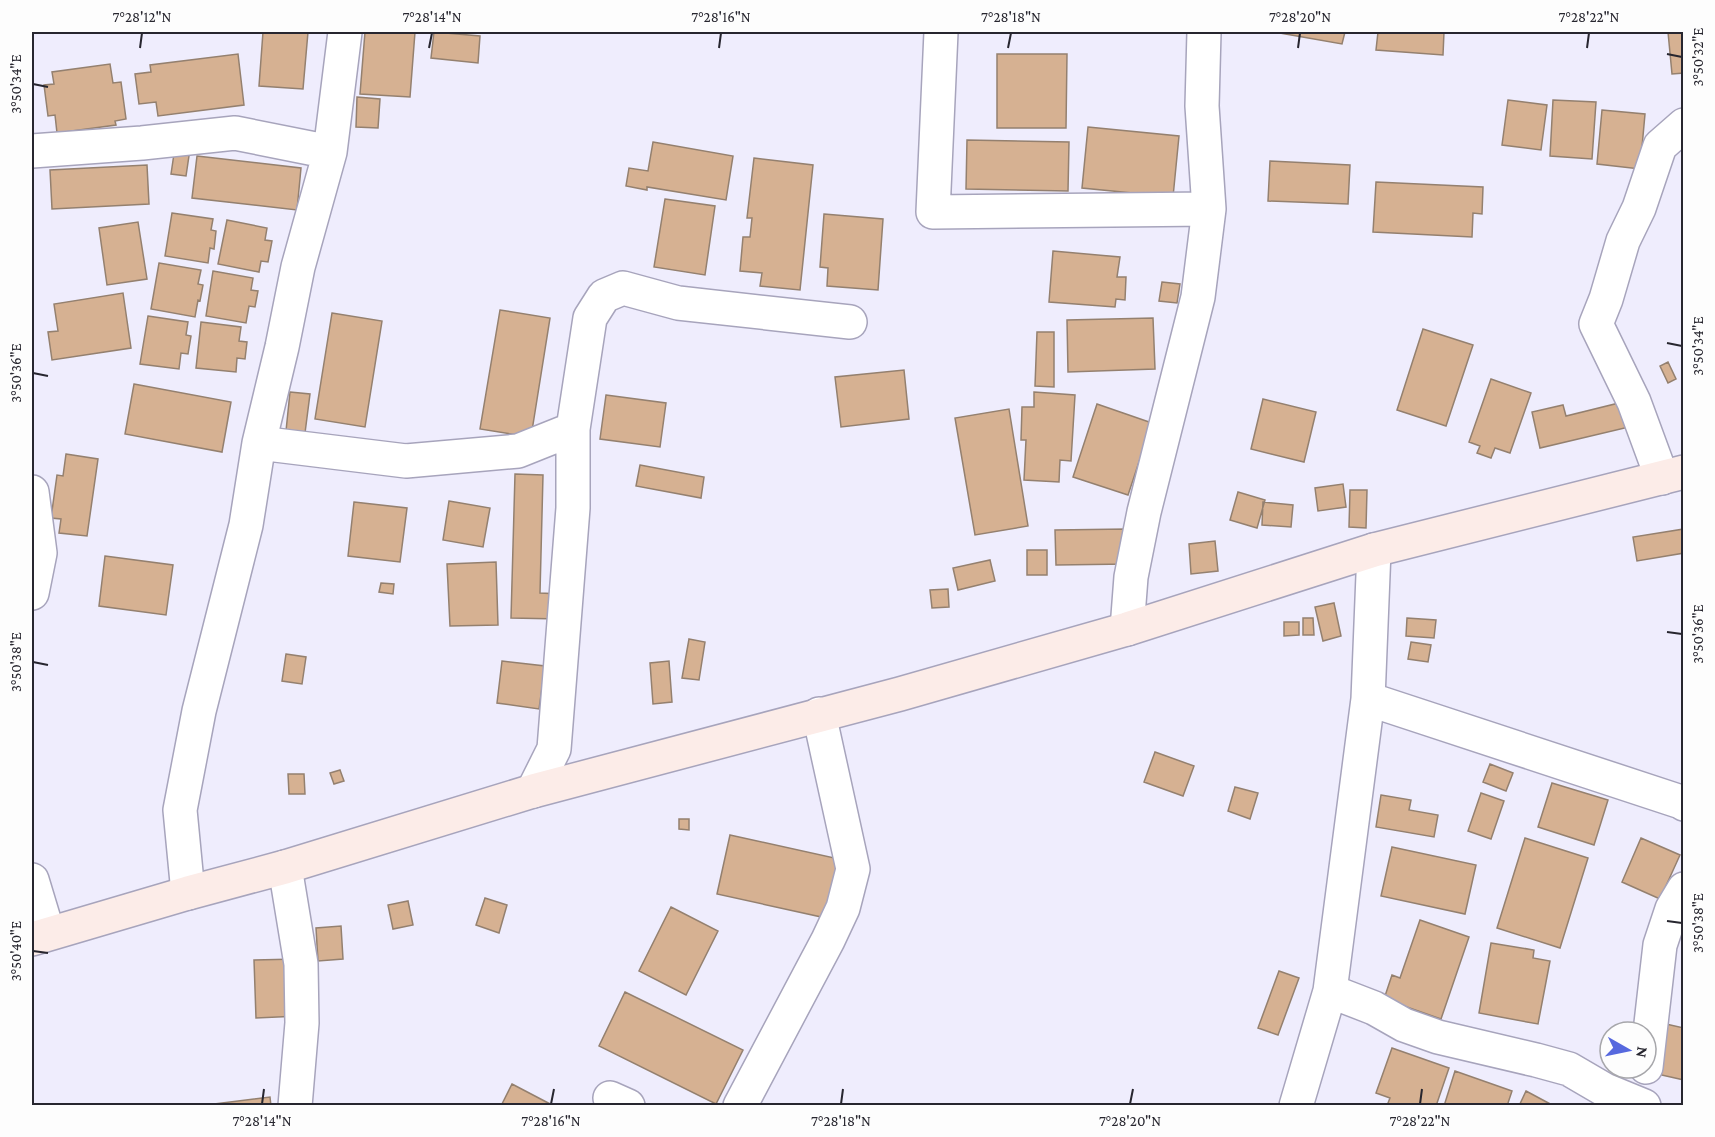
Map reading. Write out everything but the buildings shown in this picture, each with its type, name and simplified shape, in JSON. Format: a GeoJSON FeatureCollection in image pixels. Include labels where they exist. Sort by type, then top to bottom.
{"type":"FeatureCollection","features":[{"type":"Feature","properties":{"kind":"main road"},"geometry":{"type":"LineString","coordinates":[[40,936],[285,867],[533,791],[900,694],[1127,629],[1374,550],[1673,475]]}},
{"type":"Feature","properties":{"kind":"street"},"geometry":{"type":"LineString","coordinates":[[188,893],[180,810],[199,711],[246,525],[259,443],[298,267],[330,152],[345,32]]}},
{"type":"Feature","properties":{"kind":"street"},"geometry":{"type":"LineString","coordinates":[[941,32],[933,212],[1209,210]]}},
{"type":"Feature","properties":{"kind":"street"},"geometry":{"type":"LineString","coordinates":[[1127,629],[1131,577],[1144,512],[1198,297],[1209,210],[1202,106],[1204,32]]}},
{"type":"Feature","properties":{"kind":"street"},"geometry":{"type":"LineString","coordinates":[[1673,475],[1596,324],[1623,241],[1639,208],[1660,146],[1683,125]]}},
{"type":"Feature","properties":{"kind":"street"},"geometry":{"type":"LineString","coordinates":[[32,152],[235,133],[330,152]]}},
{"type":"Feature","properties":{"kind":"street"},"geometry":{"type":"LineString","coordinates":[[533,791],[554,749],[573,508],[573,429],[591,318],[604,296],[623,288],[678,303],[850,322]]}},
{"type":"Feature","properties":{"kind":"street"},"geometry":{"type":"LineString","coordinates":[[259,443],[406,461],[518,451],[573,429]]}},
{"type":"Feature","properties":{"kind":"street"},"geometry":{"type":"LineString","coordinates":[[32,492],[40,553],[32,593]]}},
{"type":"Feature","properties":{"kind":"street"},"geometry":{"type":"LineString","coordinates":[[1296,1106],[1330,991],[1368,699],[1374,550]]}},
{"type":"Feature","properties":{"kind":"street"},"geometry":{"type":"LineString","coordinates":[[1368,699],[1683,804]]}},
{"type":"Feature","properties":{"kind":"street"},"geometry":{"type":"LineString","coordinates":[[740,1106],[828,940],[843,908],[853,869],[819,714]]}},
{"type":"Feature","properties":{"kind":"street"},"geometry":{"type":"LineString","coordinates":[[285,867],[301,964],[302,1023],[295,1106]]}},
{"type":"Feature","properties":{"kind":"street"},"geometry":{"type":"LineString","coordinates":[[32,880],[40,936]]}},
{"type":"Feature","properties":{"kind":"street"},"geometry":{"type":"LineString","coordinates":[[1651,1020],[1660,945],[1672,909],[1683,889]]}},
{"type":"Feature","properties":{"kind":"street"},"geometry":{"type":"LineString","coordinates":[[1330,991],[1374,1008],[1404,1025],[1438,1037],[1569,1069],[1605,1090],[1643,1105],[1645,1080]]}}]}
